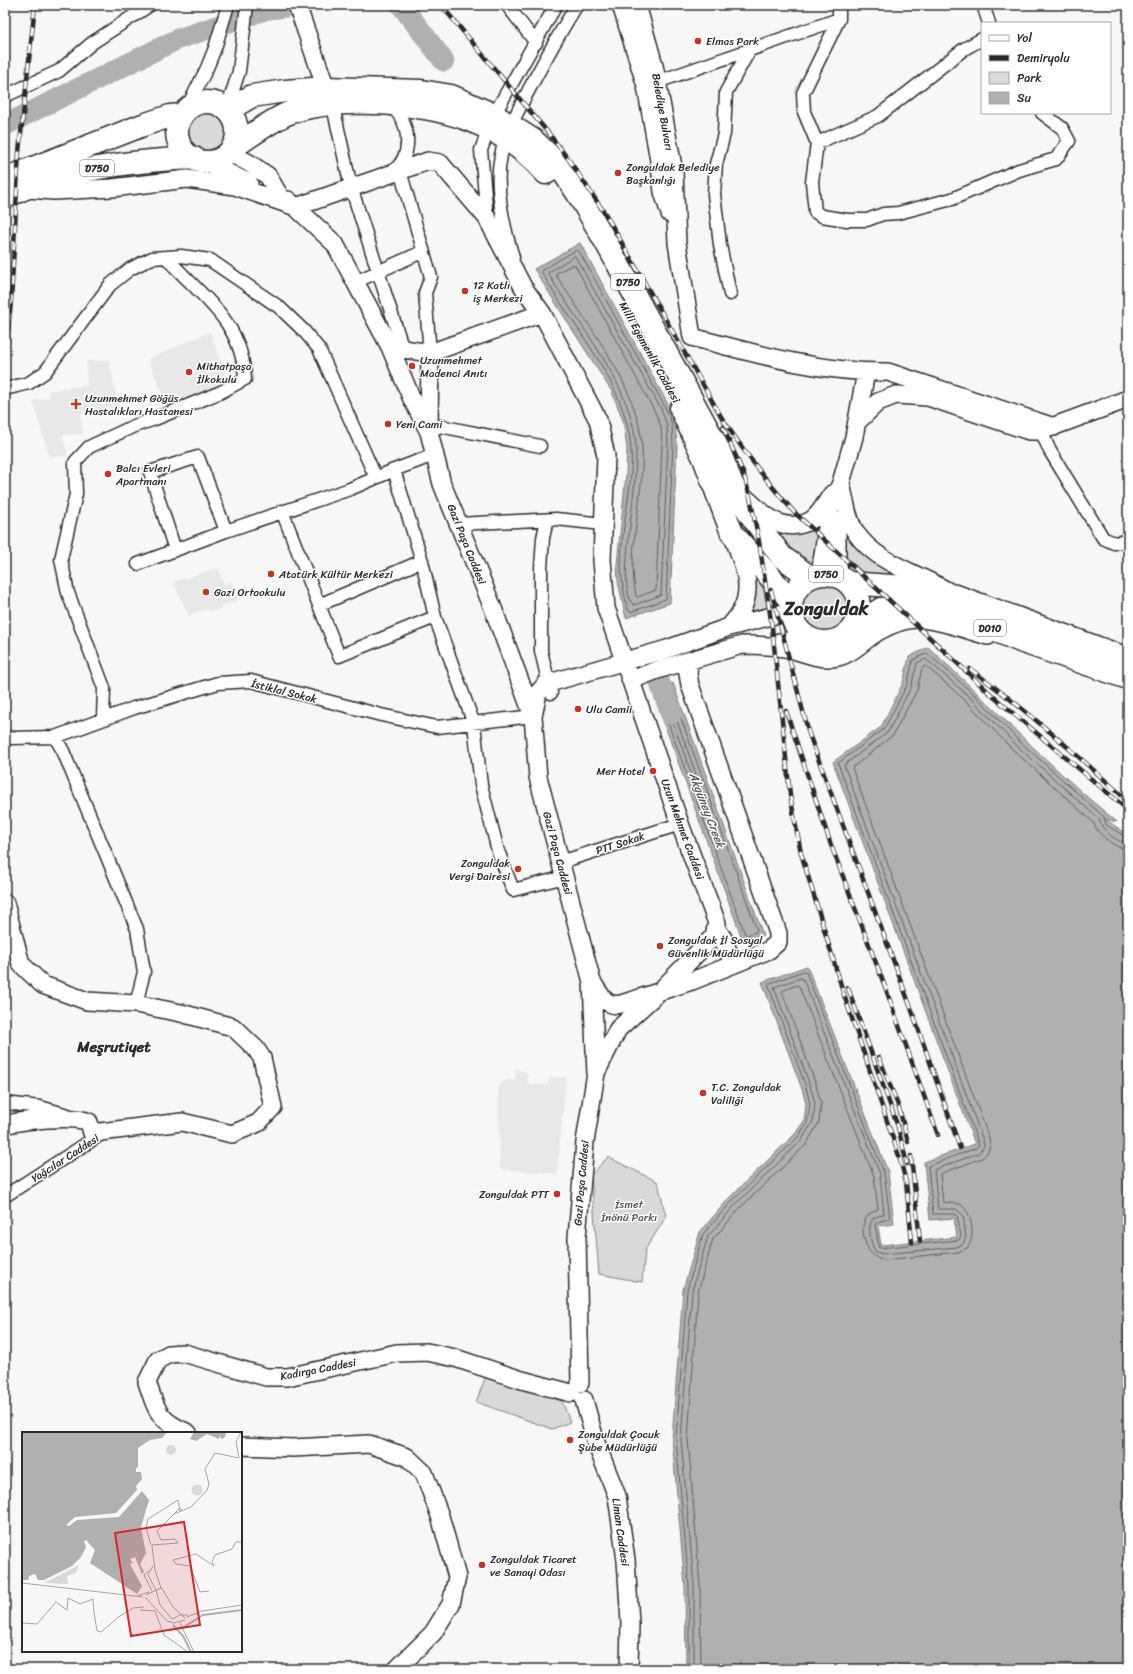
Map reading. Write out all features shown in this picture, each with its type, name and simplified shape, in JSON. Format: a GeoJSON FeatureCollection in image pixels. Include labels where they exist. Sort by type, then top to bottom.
{"type":"FeatureCollection","features":[{"type":"Feature","properties":{"kind":"highway","name":"D750"},"geometry":{"type":"LineString","coordinates":[[11,188],[143,125],[184,113],[191,106],[200,102],[219,104],[227,110],[252,96],[285,91],[329,95],[421,91],[451,96],[500,127],[533,140],[558,164],[578,194],[642,306],[718,448],[732,484],[750,514],[782,558],[829,578],[856,595],[859,609],[853,627]]}},
{"type":"Feature","properties":{"kind":"highway","name":"Milli Egemenlik Caddesi"},"geometry":{"type":"LineString","coordinates":[[230,150],[289,113],[329,95],[427,107],[500,127],[536,162],[557,186],[576,217],[672,391],[704,458],[732,534],[791,606],[798,628],[812,639]]}},
{"type":"Feature","properties":{"kind":"highway"},"geometry":{"type":"LineString","coordinates":[[227,110],[236,127],[236,136],[230,150]]}},
{"type":"Feature","properties":{"kind":"highway"},"geometry":{"type":"LineString","coordinates":[[184,113],[179,121],[177,131],[178,141],[183,150],[199,160]]}},
{"type":"Feature","properties":{"kind":"highway","name":"D750"},"geometry":{"type":"LineString","coordinates":[[11,188],[115,164],[219,159],[230,150]]}},
{"type":"Feature","properties":{"kind":"highway","name":"D750"},"geometry":{"type":"LineString","coordinates":[[791,606],[795,591],[801,583],[829,578]]}},
{"type":"Feature","properties":{"kind":"highway","name":"D010"},"geometry":{"type":"LineString","coordinates":[[829,578],[905,587],[956,596],[1128,659]]}},
{"type":"Feature","properties":{"kind":"highway","name":"D010"},"geometry":{"type":"LineString","coordinates":[[853,627],[881,609],[921,606],[966,618],[1023,642],[1128,678]]}},
{"type":"Feature","properties":{"kind":"highway"},"geometry":{"type":"LineString","coordinates":[[812,639],[823,642],[834,640],[845,635],[853,627]]}},
{"type":"Feature","properties":{"kind":"street"},"geometry":{"type":"LineString","coordinates":[[5,96],[59,71],[92,43],[150,5]]}},
{"type":"Feature","properties":{"kind":"street"},"geometry":{"type":"LineString","coordinates":[[184,113],[215,48],[228,5]]}},
{"type":"Feature","properties":{"kind":"street"},"geometry":{"type":"LineString","coordinates":[[227,110],[239,71],[247,5]]}},
{"type":"Feature","properties":{"kind":"street"},"geometry":{"type":"LineString","coordinates":[[297,5],[329,95],[351,187],[380,272],[397,348],[430,353],[542,313]]}},
{"type":"Feature","properties":{"kind":"street"},"geometry":{"type":"LineString","coordinates":[[507,5],[536,43]]}},
{"type":"Feature","properties":{"kind":"street"},"geometry":{"type":"LineString","coordinates":[[523,286],[504,222],[501,202],[499,178],[501,155],[500,127],[536,43],[556,5]]}},
{"type":"Feature","properties":{"kind":"street"},"geometry":{"type":"LineString","coordinates":[[487,218],[481,150],[500,127],[576,5]]}},
{"type":"Feature","properties":{"kind":"street","name":"Belediye Bulvarı"},"geometry":{"type":"LineString","coordinates":[[621,5],[652,84]]}},
{"type":"Feature","properties":{"kind":"street","name":"Belediye Bulvarı"},"geometry":{"type":"LineString","coordinates":[[637,5],[652,84],[663,192],[676,229],[692,337],[781,360],[866,372]]}},
{"type":"Feature","properties":{"kind":"street"},"geometry":{"type":"LineString","coordinates":[[839,5],[839,19],[803,93],[804,112],[817,143],[812,182],[815,212],[822,216],[847,220],[867,220],[882,214],[898,213],[952,198],[1019,170],[1056,158],[1069,141],[1062,128],[1043,114]]}},
{"type":"Feature","properties":{"kind":"street"},"geometry":{"type":"LineString","coordinates":[[983,5],[989,22]]}},
{"type":"Feature","properties":{"kind":"street"},"geometry":{"type":"LineString","coordinates":[[652,84],[839,19]]}},
{"type":"Feature","properties":{"kind":"street"},"geometry":{"type":"LineString","coordinates":[[817,143],[878,116],[964,49],[981,40]]}},
{"type":"Feature","properties":{"kind":"street"},"geometry":{"type":"LineString","coordinates":[[730,294],[720,246],[714,194],[716,164],[724,134],[726,92],[749,51]]}},
{"type":"Feature","properties":{"kind":"street"},"geometry":{"type":"LineString","coordinates":[[386,103],[399,112],[404,121],[407,134],[407,146],[401,166],[394,173],[431,277],[425,293],[430,353],[429,432],[440,426],[540,446]]}},
{"type":"Feature","properties":{"kind":"street"},"geometry":{"type":"LineString","coordinates":[[230,150],[268,176],[278,193]]}},
{"type":"Feature","properties":{"kind":"street"},"geometry":{"type":"LineString","coordinates":[[199,160],[240,180],[278,193]]}},
{"type":"Feature","properties":{"kind":"street","name":"Uzun Mehmet Caddesi"},"geometry":{"type":"LineString","coordinates":[[296,207],[428,161],[440,163],[487,218],[523,286],[542,313],[598,420],[606,456],[602,560],[606,608],[632,680],[680,824],[717,923],[716,928],[738,962]]}},
{"type":"Feature","properties":{"kind":"street"},"geometry":{"type":"LineString","coordinates":[[11,188],[54,191],[90,189],[187,179],[235,186],[296,207]]}},
{"type":"Feature","properties":{"kind":"street","name":"Gazi Paşa Caddesi"},"geometry":{"type":"LineString","coordinates":[[278,193],[296,207],[335,244],[355,282],[397,348],[411,397],[429,432],[442,484],[491,603],[533,716],[538,778],[592,982],[596,1072],[585,1142],[577,1237],[579,1392]]}},
{"type":"Feature","properties":{"kind":"street"},"geometry":{"type":"LineString","coordinates":[[355,282],[422,252]]}},
{"type":"Feature","properties":{"kind":"street"},"geometry":{"type":"LineString","coordinates":[[5,390],[29,383],[45,372],[110,285],[130,269],[152,258],[181,256],[210,260],[270,300],[304,331],[319,349],[375,476]]}},
{"type":"Feature","properties":{"kind":"street"},"geometry":{"type":"LineString","coordinates":[[103,719],[104,688],[68,593],[61,559],[76,494],[76,462],[89,447],[134,426],[221,392],[245,379],[243,355],[228,322],[166,257]]}},
{"type":"Feature","properties":{"kind":"street"},"geometry":{"type":"LineString","coordinates":[[866,372],[928,398],[1029,431],[1048,429],[1128,399]]}},
{"type":"Feature","properties":{"kind":"street"},"geometry":{"type":"LineString","coordinates":[[829,578],[837,558],[837,529],[841,483],[858,421],[866,372]]}},
{"type":"Feature","properties":{"kind":"street"},"geometry":{"type":"LineString","coordinates":[[866,372],[888,372],[1048,429]]}},
{"type":"Feature","properties":{"kind":"street"},"geometry":{"type":"LineString","coordinates":[[858,421],[878,402],[896,395],[928,398]]}},
{"type":"Feature","properties":{"kind":"street"},"geometry":{"type":"LineString","coordinates":[[1048,429],[1050,451],[1103,538],[1114,543],[1128,541]]}},
{"type":"Feature","properties":{"kind":"street"},"geometry":{"type":"LineString","coordinates":[[138,564],[282,511],[350,489],[375,476],[434,455]]}},
{"type":"Feature","properties":{"kind":"street"},"geometry":{"type":"LineString","coordinates":[[175,550],[150,472],[198,457],[226,531]]}},
{"type":"Feature","properties":{"kind":"street"},"geometry":{"type":"LineString","coordinates":[[394,470],[422,561],[435,617],[474,724]]}},
{"type":"Feature","properties":{"kind":"street"},"geometry":{"type":"LineString","coordinates":[[732,484],[768,518],[782,524],[795,526],[813,518],[841,483]]}},
{"type":"Feature","properties":{"kind":"street"},"geometry":{"type":"LineString","coordinates":[[841,483],[848,515],[856,533],[868,546],[884,559],[933,582],[956,596]]}},
{"type":"Feature","properties":{"kind":"street"},"geometry":{"type":"LineString","coordinates":[[282,511],[320,604],[339,656],[435,617]]}},
{"type":"Feature","properties":{"kind":"street"},"geometry":{"type":"LineString","coordinates":[[547,520],[543,538],[541,568],[541,651],[549,688]]}},
{"type":"Feature","properties":{"kind":"street"},"geometry":{"type":"LineString","coordinates":[[458,524],[547,520],[603,524]]}},
{"type":"Feature","properties":{"kind":"street"},"geometry":{"type":"LineString","coordinates":[[729,627],[742,609],[748,591],[746,575],[732,534]]}},
{"type":"Feature","properties":{"kind":"street"},"geometry":{"type":"LineString","coordinates":[[320,604],[422,561]]}},
{"type":"Feature","properties":{"kind":"street"},"geometry":{"type":"LineString","coordinates":[[533,716],[538,693],[549,688],[791,606]]}},
{"type":"Feature","properties":{"kind":"street"},"geometry":{"type":"LineString","coordinates":[[742,645],[763,644],[819,658],[834,658],[862,645],[879,632],[901,622],[919,619],[994,637],[1023,642]]}},
{"type":"Feature","properties":{"kind":"street"},"geometry":{"type":"LineString","coordinates":[[632,680],[657,670],[689,662],[742,645],[812,639]]}},
{"type":"Feature","properties":{"kind":"street"},"geometry":{"type":"LineString","coordinates":[[592,982],[605,1002],[615,1006],[692,980],[769,950],[778,942],[778,933],[690,685],[688,674],[689,662]]}},
{"type":"Feature","properties":{"kind":"street","name":"İstiklal Sokak"},"geometry":{"type":"LineString","coordinates":[[5,736],[11,738],[55,736],[134,708],[218,683],[251,681],[381,715],[437,727],[474,724],[533,716]]}},
{"type":"Feature","properties":{"kind":"street","name":"PTT Sokak"},"geometry":{"type":"LineString","coordinates":[[474,724],[481,785],[498,851],[513,890],[680,824]]}},
{"type":"Feature","properties":{"kind":"street"},"geometry":{"type":"LineString","coordinates":[[55,736],[63,751],[137,929],[144,972],[136,1004]]}},
{"type":"Feature","properties":{"kind":"street"},"geometry":{"type":"LineString","coordinates":[[5,903],[21,964],[43,985],[87,1001],[136,1004],[181,1013],[233,1027],[262,1058],[273,1107],[258,1123],[232,1134],[182,1122],[110,1129]]}},
{"type":"Feature","properties":{"kind":"street"},"geometry":{"type":"LineString","coordinates":[[596,1072],[618,1028],[661,990],[714,936],[716,928]]}},
{"type":"Feature","properties":{"kind":"street"},"geometry":{"type":"LineString","coordinates":[[5,1103],[40,1107],[82,1118]]}},
{"type":"Feature","properties":{"kind":"street"},"geometry":{"type":"LineString","coordinates":[[5,1125],[60,1118],[82,1118]]}},
{"type":"Feature","properties":{"kind":"street","name":"Yağcılar Caddesi"},"geometry":{"type":"LineString","coordinates":[[82,1118],[88,1122],[92,1133],[110,1129]]}},
{"type":"Feature","properties":{"kind":"street","name":"Yağcılar Caddesi"},"geometry":{"type":"LineString","coordinates":[[5,1196],[110,1129]]}},
{"type":"Feature","properties":{"kind":"street","name":"Kadırga Caddesi"},"geometry":{"type":"LineString","coordinates":[[185,1432],[170,1426],[162,1419],[154,1404],[147,1382],[158,1360],[169,1354],[184,1353],[266,1377],[287,1377],[397,1353],[427,1352],[455,1358],[535,1384],[579,1392]]}},
{"type":"Feature","properties":{"kind":"street","name":"Liman Caddesi"},"geometry":{"type":"LineString","coordinates":[[579,1392],[596,1443],[617,1496],[626,1560],[630,1623],[629,1669]]}},
{"type":"Feature","properties":{"kind":"street"},"geometry":{"type":"LineString","coordinates":[[242,1446],[293,1448],[369,1444],[406,1457],[424,1473],[440,1516],[457,1577],[451,1604],[433,1633],[404,1666]]}},
{"type":"Feature","properties":{"kind":"shaded area","name":"Mithatpaşa İlkokulu"},"geometry":{"type":"Polygon","coordinates":[[[210,332],[229,384],[168,407],[148,359],[210,332]]]}},
{"type":"Feature","properties":{"kind":"shaded area","name":"Uzunmehmet Göğüs Hastalıkları Hastanesi"},"geometry":{"type":"Polygon","coordinates":[[[109,360],[119,408],[81,412],[83,434],[62,435],[68,456],[49,457],[33,400],[49,398],[48,391],[87,385],[86,361],[109,360]]]}},
{"type":"Feature","properties":{"kind":"shaded area","name":"Gazi Ortaokulu"},"geometry":{"type":"Polygon","coordinates":[[[218,568],[224,583],[231,581],[238,601],[220,606],[221,609],[209,612],[208,609],[188,615],[173,582],[218,568]]]}},
{"type":"Feature","properties":{"kind":"shaded area"},"geometry":{"type":"Polygon","coordinates":[[[515,1069],[527,1072],[528,1084],[547,1085],[550,1077],[566,1077],[557,1174],[500,1169],[498,1087],[507,1079],[515,1081],[515,1069]]]}},
{"type":"Feature","properties":{"kind":"green space"},"geometry":{"type":"Polygon","coordinates":[[[207,104],[217,106],[226,112],[232,121],[234,131],[232,141],[226,150],[217,156],[207,158],[197,156],[188,150],[182,141],[180,131],[182,121],[188,112],[197,106],[207,104]]]}},
{"type":"Feature","properties":{"kind":"green space"},"geometry":{"type":"Polygon","coordinates":[[[843,521],[916,580],[866,575],[840,551],[843,521]]]}},
{"type":"Feature","properties":{"kind":"green space"},"geometry":{"type":"Polygon","coordinates":[[[823,522],[817,553],[812,559],[806,561],[793,554],[772,529],[823,522]]]}},
{"type":"Feature","properties":{"kind":"green space"},"geometry":{"type":"Polygon","coordinates":[[[750,569],[761,578],[767,608],[746,615],[752,604],[754,593],[750,569]]]}},
{"type":"Feature","properties":{"kind":"green space"},"geometry":{"type":"Polygon","coordinates":[[[825,579],[841,584],[849,592],[854,608],[849,624],[841,632],[825,637],[809,632],[801,624],[796,608],[801,592],[809,584],[825,579]]]}},
{"type":"Feature","properties":{"kind":"green space","name":"İsmet İnönü Parkı"},"geometry":{"type":"Polygon","coordinates":[[[608,1157],[658,1182],[666,1217],[645,1250],[642,1282],[599,1274],[591,1175],[608,1157]]]}},
{"type":"Feature","properties":{"kind":"green space"},"geometry":{"type":"Polygon","coordinates":[[[486,1376],[562,1401],[570,1422],[552,1429],[476,1402],[486,1376]]]}},
{"type":"Feature","properties":{"kind":"water"},"geometry":{"type":"Polygon","coordinates":[[[580,243],[669,406],[675,423],[677,445],[670,603],[626,618],[618,582],[617,564],[626,474],[627,449],[623,420],[612,392],[534,269],[580,243]]]}},
{"type":"Feature","properties":{"kind":"water"},"geometry":{"type":"Polygon","coordinates":[[[928,647],[1068,780],[1117,822],[1105,819],[1128,835],[1128,1669],[686,1669],[685,1586],[672,1439],[683,1290],[700,1232],[730,1197],[795,1134],[804,1121],[806,1104],[802,1089],[762,982],[807,966],[888,1172],[894,1224],[878,1226],[881,1245],[957,1237],[954,1218],[930,1220],[924,1162],[975,1144],[833,762],[881,727],[903,683],[909,657],[928,647]]]}},
{"type":"Feature","properties":{"kind":"water"},"geometry":{"type":"Polygon","coordinates":[[[673,683],[763,935],[743,941],[652,690],[673,683]]]}},
{"type":"Feature","properties":{"kind":"waterway"},"geometry":{"type":"LineString","coordinates":[[5,125],[178,39],[268,9],[304,5]]}},
{"type":"Feature","properties":{"kind":"waterway"},"geometry":{"type":"LineString","coordinates":[[401,5],[444,61]]}},
{"type":"Feature","properties":{"kind":"waterway","name":"Akgüney Creek"},"geometry":{"type":"LineString","coordinates":[[660,683],[671,714]]}},
{"type":"Feature","properties":{"kind":"railway"},"geometry":{"type":"LineString","coordinates":[[5,358],[11,302],[19,152],[35,5]]}},
{"type":"Feature","properties":{"kind":"railway"},"geometry":{"type":"LineString","coordinates":[[441,5],[550,135],[569,160],[606,215],[722,418],[747,455],[784,501],[794,512],[995,698],[1128,810]]}},
{"type":"Feature","properties":{"kind":"railway"},"geometry":{"type":"LineString","coordinates":[[723,427],[744,475],[759,541],[772,627],[790,795],[801,853],[844,995],[900,1159],[906,1182],[912,1242]]}},
{"type":"Feature","properties":{"kind":"railway"},"geometry":{"type":"LineString","coordinates":[[771,590],[809,734],[911,1008],[960,1148]]}},
{"type":"Feature","properties":{"kind":"railway"},"geometry":{"type":"LineString","coordinates":[[970,669],[1031,716],[1128,801]]}},
{"type":"Feature","properties":{"kind":"railway"},"geometry":{"type":"LineString","coordinates":[[786,711],[831,845],[884,984],[938,1135]]}},
{"type":"Feature","properties":{"kind":"railway"},"geometry":{"type":"LineString","coordinates":[[848,988],[898,1127],[907,1164]]}},
{"type":"Feature","properties":{"kind":"railway"},"geometry":{"type":"LineString","coordinates":[[879,1057],[899,1108],[908,1142]]}},
{"type":"Feature","properties":{"kind":"railway"},"geometry":{"type":"LineString","coordinates":[[911,1156],[920,1241]]}},
{"type":"Feature","properties":{"kind":"place","name":"Elmas Park"},"geometry":{"type":"Point","coordinates":[698,41]}},
{"type":"Feature","properties":{"kind":"place","name":"Zonguldak Belediye Başkanlığı"},"geometry":{"type":"Point","coordinates":[618,173]}},
{"type":"Feature","properties":{"kind":"place","name":"12 Katlı iş Merkezi"},"geometry":{"type":"Point","coordinates":[465,291]}},
{"type":"Feature","properties":{"kind":"place","name":"Uzunmehmet Madenci Anıtı"},"geometry":{"type":"Point","coordinates":[412,366]}},
{"type":"Feature","properties":{"kind":"place","name":"Mithatpaşa İlkokulu"},"geometry":{"type":"Point","coordinates":[189,372]}},
{"type":"Feature","properties":{"kind":"place","name":"Uzunmehmet Göğüs Hastalıkları Hastanesi"},"geometry":{"type":"Point","coordinates":[76,404]}},
{"type":"Feature","properties":{"kind":"place","name":"Yeni Cami"},"geometry":{"type":"Point","coordinates":[388,424]}},
{"type":"Feature","properties":{"kind":"place","name":"Balcı Evleri Apartmanı"},"geometry":{"type":"Point","coordinates":[108,474]}},
{"type":"Feature","properties":{"kind":"place","name":"Atatürk Kültür Merkezi"},"geometry":{"type":"Point","coordinates":[271,574]}},
{"type":"Feature","properties":{"kind":"place","name":"Gazi Ortaokulu"},"geometry":{"type":"Point","coordinates":[206,592]}},
{"type":"Feature","properties":{"kind":"place","name":"Ulu Camii"},"geometry":{"type":"Point","coordinates":[578,709]}},
{"type":"Feature","properties":{"kind":"place","name":"Mer Hotel"},"geometry":{"type":"Point","coordinates":[653,771]}},
{"type":"Feature","properties":{"kind":"place","name":"Zonguldak Vergi Dairesi"},"geometry":{"type":"Point","coordinates":[518,869]}},
{"type":"Feature","properties":{"kind":"place","name":"Zonguldak İl Sosyal Güvenlik Müdürlüğü"},"geometry":{"type":"Point","coordinates":[660,946]}},
{"type":"Feature","properties":{"kind":"place","name":"T.C. Zonguldak Valiliği"},"geometry":{"type":"Point","coordinates":[703,1093]}},
{"type":"Feature","properties":{"kind":"place","name":"Zonguldak PTT"},"geometry":{"type":"Point","coordinates":[557,1194]}},
{"type":"Feature","properties":{"kind":"place","name":"Zonguldak Çocuk Şube Müdürlüğü"},"geometry":{"type":"Point","coordinates":[570,1440]}},
{"type":"Feature","properties":{"kind":"place","name":"Zonguldak Ticaret ve Sanayi Odası"},"geometry":{"type":"Point","coordinates":[482,1565]}},
{"type":"Feature","properties":{"kind":"district","name":"Zonguldak"},"geometry":{"type":"Point","coordinates":[826,608]}},
{"type":"Feature","properties":{"kind":"district","name":"Meşrutiyet"},"geometry":{"type":"Point","coordinates":[114,1047]}}]}
